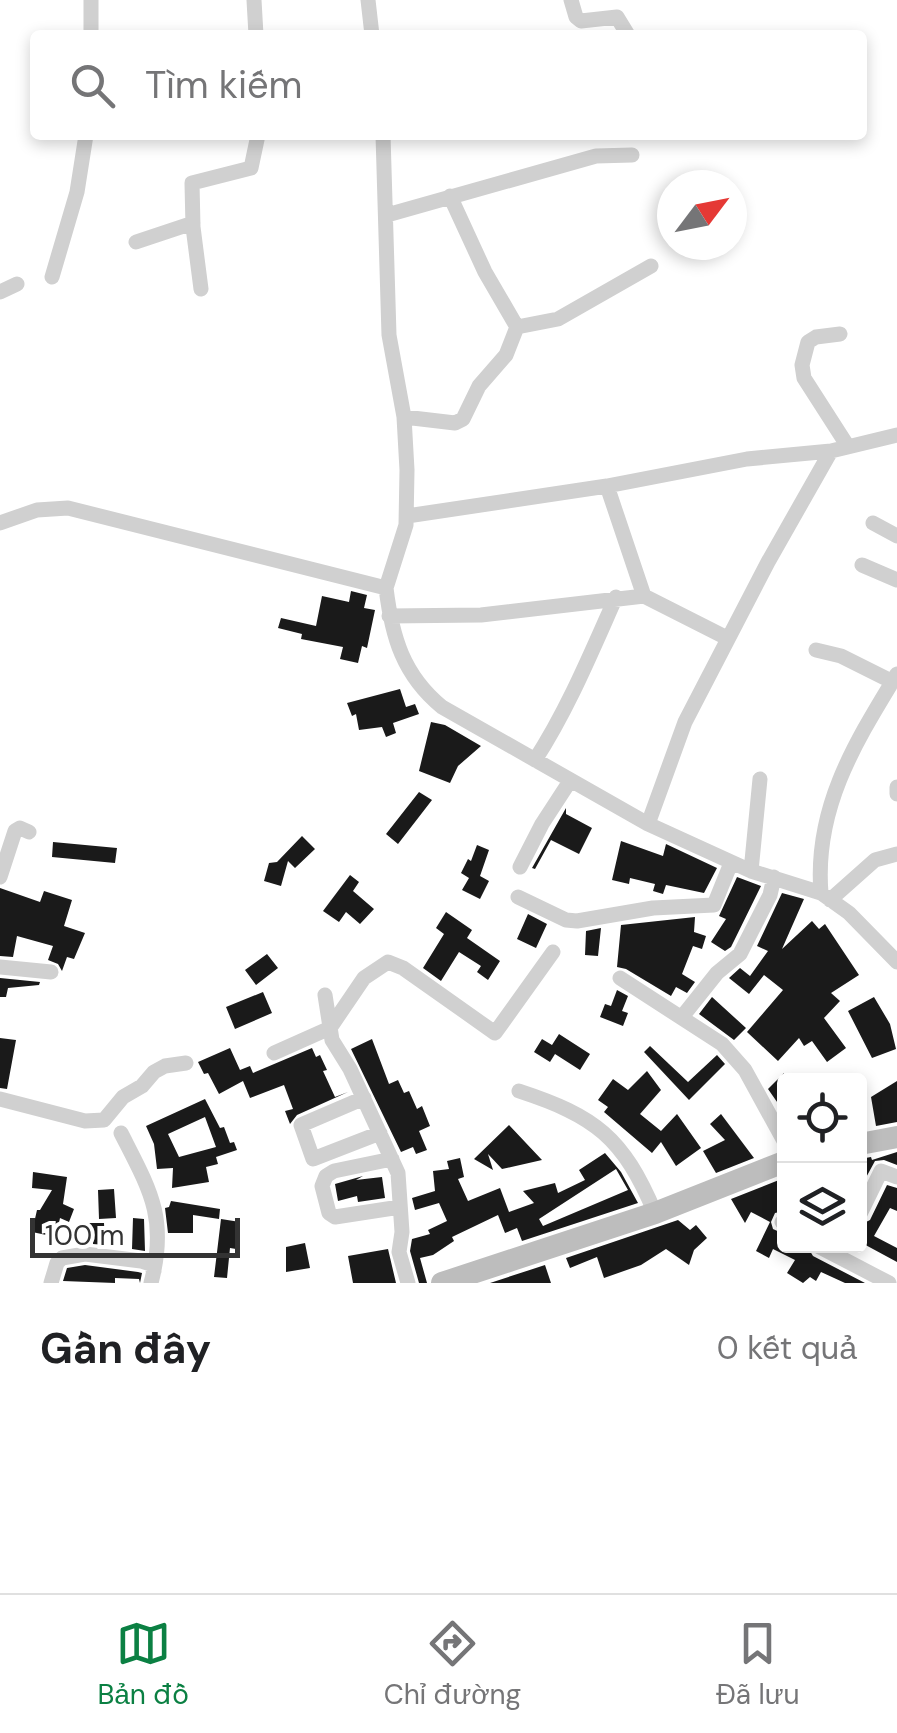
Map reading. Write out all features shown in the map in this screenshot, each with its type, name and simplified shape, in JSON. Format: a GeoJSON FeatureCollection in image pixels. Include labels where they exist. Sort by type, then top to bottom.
{"type":"FeatureCollection","features":[{"type":"Feature","properties":{"kind":"street"},"geometry":{"type":"LineString","coordinates":[[90,0],[91,30]]}},
{"type":"Feature","properties":{"kind":"street"},"geometry":{"type":"LineString","coordinates":[[254,0],[256,30]]}},
{"type":"Feature","properties":{"kind":"street"},"geometry":{"type":"LineString","coordinates":[[368,0],[371,30]]}},
{"type":"Feature","properties":{"kind":"street"},"geometry":{"type":"LineString","coordinates":[[571,0],[581,21],[616,17],[625,30]]}},
{"type":"Feature","properties":{"kind":"street"},"geometry":{"type":"LineString","coordinates":[[52,277],[77,192],[85,140]]}},
{"type":"Feature","properties":{"kind":"street"},"geometry":{"type":"LineString","coordinates":[[201,288],[192,223],[192,183],[251,168],[257,140]]}},
{"type":"Feature","properties":{"kind":"street"},"geometry":{"type":"LineString","coordinates":[[383,140],[390,335],[404,416],[407,516],[386,588],[389,616],[408,670],[424,692],[442,706],[648,824],[731,863],[825,896],[849,913],[897,962]]}},
{"type":"Feature","properties":{"kind":"street"},"geometry":{"type":"LineString","coordinates":[[388,215],[596,156],[632,155]]}},
{"type":"Feature","properties":{"kind":"street"},"geometry":{"type":"LineString","coordinates":[[450,196],[485,272],[517,327]]}},
{"type":"Feature","properties":{"kind":"street"},"geometry":{"type":"LineString","coordinates":[[136,242],[192,223]]}},
{"type":"Feature","properties":{"kind":"street"},"geometry":{"type":"LineString","coordinates":[[517,327],[558,320],[651,266]]}},
{"type":"Feature","properties":{"kind":"street"},"geometry":{"type":"LineString","coordinates":[[0,292],[17,284]]}},
{"type":"Feature","properties":{"kind":"street"},"geometry":{"type":"LineString","coordinates":[[404,416],[456,424],[463,419],[479,386],[506,356],[517,327]]}},
{"type":"Feature","properties":{"kind":"street"},"geometry":{"type":"LineString","coordinates":[[839,448],[804,378],[802,365],[808,342],[840,334]]}},
{"type":"Feature","properties":{"kind":"street"},"geometry":{"type":"LineString","coordinates":[[407,516],[607,486],[747,459],[839,448],[897,435]]}},
{"type":"Feature","properties":{"kind":"street"},"geometry":{"type":"LineString","coordinates":[[648,824],[685,722],[727,638],[839,448]]}},
{"type":"Feature","properties":{"kind":"street"},"geometry":{"type":"LineString","coordinates":[[607,486],[644,596]]}},
{"type":"Feature","properties":{"kind":"street"},"geometry":{"type":"LineString","coordinates":[[0,522],[36,510],[68,508],[386,588]]}},
{"type":"Feature","properties":{"kind":"street"},"geometry":{"type":"LineString","coordinates":[[873,524],[897,536]]}},
{"type":"Feature","properties":{"kind":"street"},"geometry":{"type":"LineString","coordinates":[[862,564],[897,580]]}},
{"type":"Feature","properties":{"kind":"street"},"geometry":{"type":"LineString","coordinates":[[389,616],[481,614],[644,596],[727,638]]}},
{"type":"Feature","properties":{"kind":"street"},"geometry":{"type":"LineString","coordinates":[[535,760],[565,709],[616,597]]}},
{"type":"Feature","properties":{"kind":"street"},"geometry":{"type":"LineString","coordinates":[[816,650],[895,678],[843,766],[831,803],[819,869],[825,896]]}},
{"type":"Feature","properties":{"kind":"street"},"geometry":{"type":"LineString","coordinates":[[751,871],[760,780]]}},
{"type":"Feature","properties":{"kind":"street"},"geometry":{"type":"LineString","coordinates":[[520,866],[570,781]]}},
{"type":"Feature","properties":{"kind":"street"},"geometry":{"type":"LineString","coordinates":[[0,877],[15,831],[29,832]]}},
{"type":"Feature","properties":{"kind":"street"},"geometry":{"type":"LineString","coordinates":[[825,896],[875,860],[897,854]]}},
{"type":"Feature","properties":{"kind":"street"},"geometry":{"type":"LineString","coordinates":[[518,897],[566,920],[577,921],[653,908],[714,905],[731,863]]}},
{"type":"Feature","properties":{"kind":"street"},"geometry":{"type":"LineString","coordinates":[[682,1017],[717,972],[740,954],[770,895],[774,877]]}},
{"type":"Feature","properties":{"kind":"street"},"geometry":{"type":"LineString","coordinates":[[274,1054],[330,1028],[364,978],[388,962],[403,968],[495,1033],[552,952]]}},
{"type":"Feature","properties":{"kind":"street"},"geometry":{"type":"LineString","coordinates":[[0,967],[51,972]]}},
{"type":"Feature","properties":{"kind":"street"},"geometry":{"type":"LineString","coordinates":[[620,978],[722,1044],[745,1070],[777,1128]]}},
{"type":"Feature","properties":{"kind":"street"},"geometry":{"type":"LineString","coordinates":[[326,995],[332,1040],[398,1173],[402,1232],[399,1252],[408,1283]]}},
{"type":"Feature","properties":{"kind":"street"},"geometry":{"type":"LineString","coordinates":[[0,1099],[84,1121],[104,1120],[122,1098],[142,1086],[154,1072],[165,1066],[186,1064]]}},
{"type":"Feature","properties":{"kind":"street"},"geometry":{"type":"LineString","coordinates":[[519,1091],[558,1104],[604,1130],[638,1173],[655,1212]]}},
{"type":"Feature","properties":{"kind":"street"},"geometry":{"type":"LineString","coordinates":[[364,1098],[300,1125],[314,1159],[380,1133]]}},
{"type":"Feature","properties":{"kind":"street"},"geometry":{"type":"LineString","coordinates":[[121,1133],[158,1218],[160,1242],[152,1277]]}},
{"type":"Feature","properties":{"kind":"street"},"geometry":{"type":"LineString","coordinates":[[867,1142],[897,1136]]}},
{"type":"Feature","properties":{"kind":"street"},"geometry":{"type":"LineString","coordinates":[[392,1158],[334,1171],[322,1186],[329,1213],[335,1217],[400,1208]]}},
{"type":"Feature","properties":{"kind":"street"},"geometry":{"type":"LineString","coordinates":[[442,1283],[655,1212],[781,1163]]}},
{"type":"Feature","properties":{"kind":"street"},"geometry":{"type":"LineString","coordinates":[[867,1199],[880,1171],[897,1176]]}},
{"type":"Feature","properties":{"kind":"street"},"geometry":{"type":"LineString","coordinates":[[831,1253],[889,1283]]}},
{"type":"Feature","properties":{"kind":"street"},"geometry":{"type":"LineString","coordinates":[[50,1283],[57,1264],[72,1255],[141,1261],[150,1264],[152,1277]]}},
{"type":"Feature","properties":{"kind":"building"},"geometry":{"type":"Polygon","coordinates":[[[351,591],[367,595],[364,608],[375,610],[367,648],[362,646],[358,663],[340,659],[343,647],[301,639],[302,634],[278,628],[281,618],[316,626],[322,596],[349,602],[351,591]]]}},
{"type":"Feature","properties":{"kind":"building"},"geometry":{"type":"Polygon","coordinates":[[[400,689],[406,707],[415,704],[419,714],[393,723],[396,733],[386,737],[382,727],[359,730],[356,714],[352,716],[347,703],[400,689]]]}},
{"type":"Feature","properties":{"kind":"building"},"geometry":{"type":"Polygon","coordinates":[[[431,722],[445,725],[481,746],[458,766],[450,783],[419,771],[431,722]]]}},
{"type":"Feature","properties":{"kind":"building"},"geometry":{"type":"Polygon","coordinates":[[[419,792],[432,800],[398,844],[386,834],[419,792]]]}},
{"type":"Feature","properties":{"kind":"building"},"geometry":{"type":"Polygon","coordinates":[[[566,808],[566,814],[592,828],[579,854],[551,840],[535,869],[532,868],[566,808]]]}},
{"type":"Feature","properties":{"kind":"building"},"geometry":{"type":"Polygon","coordinates":[[[302,836],[315,849],[295,868],[288,861],[281,886],[264,881],[269,863],[277,862],[302,836]]]}},
{"type":"Feature","properties":{"kind":"building"},"geometry":{"type":"Polygon","coordinates":[[[621,841],[663,856],[666,844],[717,868],[704,893],[666,885],[663,894],[653,891],[655,884],[630,878],[629,884],[612,880],[621,841]]]}},
{"type":"Feature","properties":{"kind":"building"},"geometry":{"type":"Polygon","coordinates":[[[53,842],[117,848],[115,863],[52,857],[53,842]]]}},
{"type":"Feature","properties":{"kind":"building"},"geometry":{"type":"Polygon","coordinates":[[[477,845],[489,850],[480,876],[489,881],[480,899],[462,890],[469,878],[461,873],[477,845]]]}},
{"type":"Feature","properties":{"kind":"building"},"geometry":{"type":"Polygon","coordinates":[[[350,875],[359,882],[353,891],[374,909],[360,924],[346,912],[339,922],[323,911],[350,875]]]}},
{"type":"Feature","properties":{"kind":"building"},"geometry":{"type":"Polygon","coordinates":[[[737,877],[761,886],[731,947],[725,951],[711,942],[726,919],[719,916],[737,877]]]}},
{"type":"Feature","properties":{"kind":"building"},"geometry":{"type":"Polygon","coordinates":[[[0,888],[40,902],[44,891],[72,900],[64,926],[85,933],[74,959],[67,957],[62,971],[58,964],[48,960],[53,946],[17,936],[13,957],[0,956],[0,888]]]}},
{"type":"Feature","properties":{"kind":"building"},"geometry":{"type":"Polygon","coordinates":[[[782,893],[804,899],[782,949],[812,921],[819,929],[825,924],[859,975],[831,993],[840,1001],[824,1018],[846,1048],[827,1062],[812,1041],[804,1046],[799,1038],[778,1061],[747,1032],[783,990],[764,975],[749,994],[729,978],[740,968],[750,976],[768,951],[757,946],[782,893]]]}},
{"type":"Feature","properties":{"kind":"building"},"geometry":{"type":"Polygon","coordinates":[[[446,912],[472,930],[467,938],[500,961],[488,980],[477,972],[481,966],[459,952],[441,981],[423,968],[444,934],[436,928],[446,912]]]}},
{"type":"Feature","properties":{"kind":"building"},"geometry":{"type":"Polygon","coordinates":[[[528,914],[547,924],[536,948],[517,939],[528,914]]]}},
{"type":"Feature","properties":{"kind":"building"},"geometry":{"type":"Polygon","coordinates":[[[695,917],[694,932],[706,936],[702,949],[693,946],[682,974],[695,982],[687,993],[676,987],[671,996],[617,967],[621,925],[695,917]]]}},
{"type":"Feature","properties":{"kind":"building"},"geometry":{"type":"Polygon","coordinates":[[[601,928],[598,956],[585,955],[586,931],[601,928]]]}},
{"type":"Feature","properties":{"kind":"building"},"geometry":{"type":"Polygon","coordinates":[[[267,954],[278,968],[256,985],[245,970],[267,954]]]}},
{"type":"Feature","properties":{"kind":"building"},"geometry":{"type":"Polygon","coordinates":[[[0,978],[40,982],[8,988],[6,997],[0,997],[0,978]]]}},
{"type":"Feature","properties":{"kind":"building"},"geometry":{"type":"Polygon","coordinates":[[[617,990],[628,996],[622,1011],[628,1013],[623,1026],[600,1017],[605,1004],[611,1006],[617,990]]]}},
{"type":"Feature","properties":{"kind":"building"},"geometry":{"type":"Polygon","coordinates":[[[263,992],[272,1013],[235,1029],[226,1007],[263,992]]]}},
{"type":"Feature","properties":{"kind":"building"},"geometry":{"type":"Polygon","coordinates":[[[712,997],[746,1028],[734,1040],[699,1014],[712,997]]]}},
{"type":"Feature","properties":{"kind":"building"},"geometry":{"type":"Polygon","coordinates":[[[874,997],[890,1024],[896,1049],[872,1058],[848,1011],[874,997]]]}},
{"type":"Feature","properties":{"kind":"building"},"geometry":{"type":"Polygon","coordinates":[[[559,1034],[590,1054],[580,1070],[555,1054],[550,1062],[534,1052],[542,1039],[552,1045],[559,1034]]]}},
{"type":"Feature","properties":{"kind":"building"},"geometry":{"type":"Polygon","coordinates":[[[0,1038],[16,1040],[7,1089],[0,1088],[0,1038]]]}},
{"type":"Feature","properties":{"kind":"building"},"geometry":{"type":"Polygon","coordinates":[[[372,1039],[389,1084],[398,1080],[404,1093],[409,1091],[417,1109],[422,1106],[430,1126],[419,1131],[427,1150],[416,1154],[413,1147],[401,1152],[351,1049],[372,1039]]]}},
{"type":"Feature","properties":{"kind":"building"},"geometry":{"type":"Polygon","coordinates":[[[650,1046],[688,1082],[717,1055],[725,1064],[689,1100],[644,1052],[650,1046]]]}},
{"type":"Feature","properties":{"kind":"building"},"geometry":{"type":"Polygon","coordinates":[[[230,1048],[240,1070],[250,1066],[253,1073],[312,1048],[316,1057],[320,1055],[335,1097],[348,1092],[297,1115],[290,1124],[285,1111],[293,1109],[284,1085],[250,1098],[243,1081],[219,1094],[198,1062],[230,1048]]]}},
{"type":"Feature","properties":{"kind":"building"},"geometry":{"type":"Polygon","coordinates":[[[647,1071],[661,1090],[640,1114],[661,1131],[677,1114],[701,1148],[676,1166],[661,1142],[652,1153],[604,1112],[608,1107],[598,1100],[613,1079],[628,1090],[647,1071]]]}},
{"type":"Feature","properties":{"kind":"building"},"geometry":{"type":"Polygon","coordinates":[[[777,1080],[777,1102],[768,1089],[777,1080]]]}},
{"type":"Feature","properties":{"kind":"building"},"geometry":{"type":"Polygon","coordinates":[[[897,1081],[897,1122],[876,1126],[871,1097],[897,1081]]]}},
{"type":"Feature","properties":{"kind":"building"},"geometry":{"type":"Polygon","coordinates":[[[205,1099],[237,1150],[216,1157],[218,1164],[206,1167],[209,1182],[172,1188],[173,1168],[157,1169],[154,1144],[146,1126],[205,1099]],[[205,1117],[168,1134],[179,1157],[216,1147],[205,1117]]]}},
{"type":"Feature","properties":{"kind":"building"},"geometry":{"type":"Polygon","coordinates":[[[721,1114],[754,1158],[716,1173],[703,1151],[725,1140],[710,1124],[721,1114]]]}},
{"type":"Feature","properties":{"kind":"building"},"geometry":{"type":"Polygon","coordinates":[[[509,1125],[542,1160],[502,1169],[488,1154],[493,1170],[474,1159],[509,1125]]]}},
{"type":"Feature","properties":{"kind":"building"},"geometry":{"type":"Polygon","coordinates":[[[897,1152],[897,1165],[875,1161],[867,1176],[867,1158],[872,1160],[897,1152]]]}},
{"type":"Feature","properties":{"kind":"building"},"geometry":{"type":"Polygon","coordinates":[[[605,1153],[621,1172],[638,1203],[522,1241],[517,1228],[505,1233],[498,1215],[452,1237],[454,1241],[433,1255],[420,1258],[427,1283],[419,1283],[410,1251],[412,1239],[430,1234],[428,1230],[447,1221],[439,1203],[415,1210],[412,1198],[435,1191],[433,1171],[449,1169],[447,1161],[460,1158],[464,1177],[458,1179],[468,1201],[500,1188],[509,1212],[534,1203],[523,1191],[555,1183],[558,1193],[585,1180],[579,1170],[605,1153]],[[616,1169],[539,1219],[543,1226],[628,1190],[616,1169]]]}},
{"type":"Feature","properties":{"kind":"building"},"geometry":{"type":"Polygon","coordinates":[[[33,1172],[67,1177],[63,1204],[74,1209],[69,1222],[60,1218],[56,1237],[32,1232],[37,1210],[52,1190],[32,1188],[33,1172]]]}},
{"type":"Feature","properties":{"kind":"building"},"geometry":{"type":"Polygon","coordinates":[[[363,1176],[356,1180],[382,1177],[385,1198],[358,1202],[357,1196],[338,1201],[335,1184],[363,1176]]]}},
{"type":"Feature","properties":{"kind":"building"},"geometry":{"type":"Polygon","coordinates":[[[777,1181],[777,1213],[771,1222],[777,1231],[777,1251],[773,1249],[769,1258],[756,1251],[770,1222],[751,1212],[745,1223],[731,1199],[777,1181]]]}},
{"type":"Feature","properties":{"kind":"building"},"geometry":{"type":"Polygon","coordinates":[[[887,1185],[897,1188],[897,1211],[890,1208],[874,1236],[897,1248],[897,1262],[867,1246],[870,1220],[887,1185]]]}},
{"type":"Feature","properties":{"kind":"building"},"geometry":{"type":"Polygon","coordinates":[[[114,1189],[116,1218],[99,1219],[98,1190],[114,1189]]]}},
{"type":"Feature","properties":{"kind":"building"},"geometry":{"type":"Polygon","coordinates":[[[171,1201],[220,1209],[219,1219],[193,1215],[193,1233],[168,1233],[165,1208],[171,1201]]]}},
{"type":"Feature","properties":{"kind":"building"},"geometry":{"type":"Polygon","coordinates":[[[133,1218],[144,1219],[145,1251],[132,1249],[133,1218]]]}},
{"type":"Feature","properties":{"kind":"building"},"geometry":{"type":"Polygon","coordinates":[[[221,1219],[240,1222],[236,1249],[230,1248],[227,1278],[214,1277],[221,1219]]]}},
{"type":"Feature","properties":{"kind":"building"},"geometry":{"type":"Polygon","coordinates":[[[678,1220],[690,1230],[696,1225],[707,1238],[694,1250],[689,1265],[666,1249],[641,1265],[604,1278],[597,1257],[570,1268],[566,1258],[678,1220]]]}},
{"type":"Feature","properties":{"kind":"building"},"geometry":{"type":"Polygon","coordinates":[[[87,1223],[104,1223],[105,1245],[93,1244],[93,1237],[87,1237],[87,1223]]]}},
{"type":"Feature","properties":{"kind":"building"},"geometry":{"type":"Polygon","coordinates":[[[305,1243],[310,1268],[286,1272],[286,1247],[305,1243]]]}},
{"type":"Feature","properties":{"kind":"building"},"geometry":{"type":"Polygon","coordinates":[[[388,1249],[396,1283],[353,1283],[348,1256],[388,1249]]]}},
{"type":"Feature","properties":{"kind":"building"},"geometry":{"type":"Polygon","coordinates":[[[781,1253],[811,1253],[865,1283],[845,1283],[821,1272],[816,1281],[810,1277],[803,1283],[787,1273],[795,1260],[781,1253]]]}},
{"type":"Feature","properties":{"kind":"building"},"geometry":{"type":"Polygon","coordinates":[[[85,1265],[142,1273],[140,1283],[139,1279],[115,1278],[115,1283],[63,1281],[67,1268],[85,1265]]]}},
{"type":"Feature","properties":{"kind":"building"},"geometry":{"type":"Polygon","coordinates":[[[545,1265],[551,1283],[490,1283],[545,1265]]]}}]}
